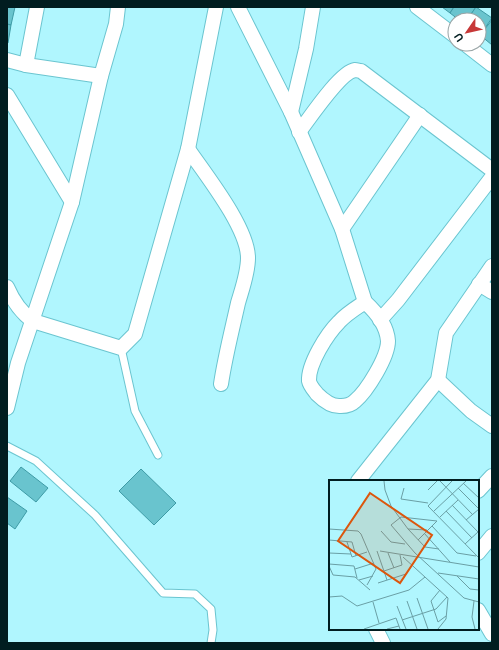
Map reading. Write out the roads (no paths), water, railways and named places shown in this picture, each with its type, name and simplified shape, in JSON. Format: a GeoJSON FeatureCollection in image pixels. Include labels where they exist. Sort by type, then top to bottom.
{"type":"FeatureCollection","features":[{"type":"Feature","properties":{"kind":"street"},"geometry":{"type":"LineString","coordinates":[[26,65],[37,7]]}},
{"type":"Feature","properties":{"kind":"street"},"geometry":{"type":"LineString","coordinates":[[7,408],[18,363],[72,202],[101,76],[116,24],[118,7]]}},
{"type":"Feature","properties":{"kind":"street"},"geometry":{"type":"LineString","coordinates":[[7,287],[16,305],[23,314],[33,321],[121,348],[135,334],[188,149],[216,7]]}},
{"type":"Feature","properties":{"kind":"street"},"geometry":{"type":"LineString","coordinates":[[238,7],[291,112],[342,229],[365,302],[386,330],[388,342],[386,352],[376,372],[356,401],[349,405],[339,406],[329,404],[311,386],[311,367],[316,355],[338,323],[365,302]]}},
{"type":"Feature","properties":{"kind":"street"},"geometry":{"type":"LineString","coordinates":[[291,112],[306,49],[313,7]]}},
{"type":"Feature","properties":{"kind":"street"},"geometry":{"type":"LineString","coordinates":[[418,7],[447,30]]}},
{"type":"Feature","properties":{"kind":"street"},"geometry":{"type":"LineString","coordinates":[[475,52],[492,65]]}},
{"type":"Feature","properties":{"kind":"street"},"geometry":{"type":"LineString","coordinates":[[7,60],[26,65],[101,76]]}},
{"type":"Feature","properties":{"kind":"street"},"geometry":{"type":"LineString","coordinates":[[299,132],[339,81],[355,70],[361,71],[492,170]]}},
{"type":"Feature","properties":{"kind":"street"},"geometry":{"type":"LineString","coordinates":[[7,95],[72,202]]}},
{"type":"Feature","properties":{"kind":"street"},"geometry":{"type":"LineString","coordinates":[[342,229],[420,115]]}},
{"type":"Feature","properties":{"kind":"street"},"geometry":{"type":"LineString","coordinates":[[188,149],[229,210],[243,237],[248,258],[226,354],[221,384]]}},
{"type":"Feature","properties":{"kind":"street"},"geometry":{"type":"LineString","coordinates":[[380,320],[427,264],[492,177]]}},
{"type":"Feature","properties":{"kind":"street"},"geometry":{"type":"LineString","coordinates":[[359,480],[438,380],[446,333],[492,266]]}},
{"type":"Feature","properties":{"kind":"street"},"geometry":{"type":"LineString","coordinates":[[479,284],[492,292]]}},
{"type":"Feature","properties":{"kind":"street"},"geometry":{"type":"LineString","coordinates":[[438,380],[471,411],[492,426]]}},
{"type":"Feature","properties":{"kind":"street"},"geometry":{"type":"LineString","coordinates":[[479,490],[492,476]]}},
{"type":"Feature","properties":{"kind":"street"},"geometry":{"type":"LineString","coordinates":[[479,552],[492,536]]}},
{"type":"Feature","properties":{"kind":"street"},"geometry":{"type":"LineString","coordinates":[[479,612],[492,634]]}},
{"type":"Feature","properties":{"kind":"street"},"geometry":{"type":"LineString","coordinates":[[377,630],[384,643]]}},
{"type":"Feature","properties":{"kind":"lane"},"geometry":{"type":"LineString","coordinates":[[121,348],[135,411],[158,456]]}},
{"type":"Feature","properties":{"kind":"lane"},"geometry":{"type":"LineString","coordinates":[[7,446],[36,461],[95,515],[163,593],[195,594],[211,609],[213,630],[211,643]]}}]}
